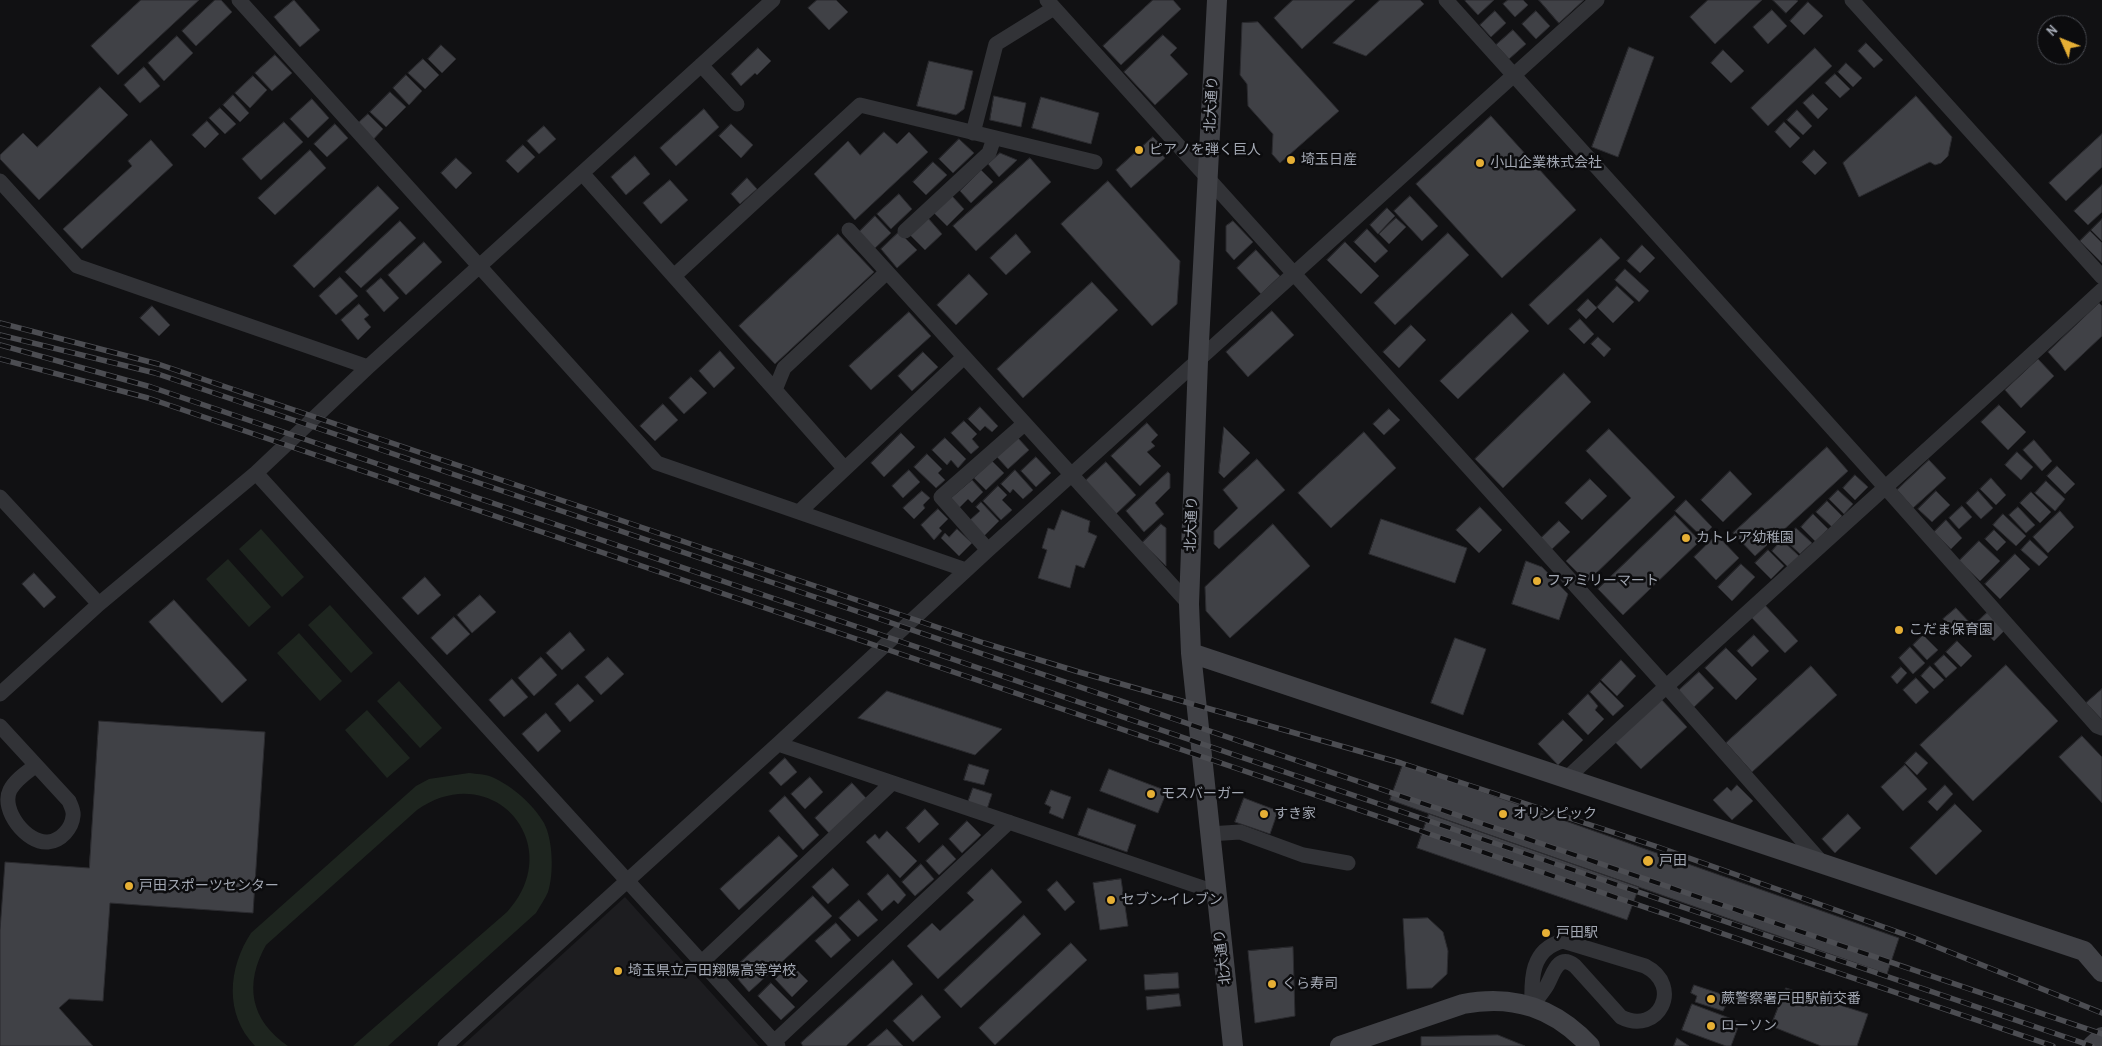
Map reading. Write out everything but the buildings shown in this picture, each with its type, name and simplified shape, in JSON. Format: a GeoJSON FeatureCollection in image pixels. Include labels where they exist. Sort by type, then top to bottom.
{"type":"FeatureCollection","features":[{"type":"Feature","properties":{"kind":"street"},"geometry":{"type":"LineString","coordinates":[[239,0],[656,463],[966,570]]}},
{"type":"Feature","properties":{"kind":"street"},"geometry":{"type":"LineString","coordinates":[[0,694],[99,604],[256,473],[368,367],[772,0]]}},
{"type":"Feature","properties":{"kind":"street","name":"北大通り"},"geometry":{"type":"LineString","coordinates":[[1217,0],[1198,361],[1189,604],[1191,653],[1209,834],[1233,1046]]}},
{"type":"Feature","properties":{"kind":"street"},"geometry":{"type":"LineString","coordinates":[[1446,0],[1886,488],[2097,726],[2102,728]]}},
{"type":"Feature","properties":{"kind":"street"},"geometry":{"type":"LineString","coordinates":[[445,1046],[778,744],[1071,474],[1597,0]]}},
{"type":"Feature","properties":{"kind":"street"},"geometry":{"type":"LineString","coordinates":[[1852,0],[2102,277]]}},
{"type":"Feature","properties":{"kind":"street"},"geometry":{"type":"LineString","coordinates":[[973,132],[996,44],[1050,4],[1666,686],[1825,866]]}},
{"type":"Feature","properties":{"kind":"street"},"geometry":{"type":"LineString","coordinates":[[701,65],[737,104]]}},
{"type":"Feature","properties":{"kind":"street"},"geometry":{"type":"LineString","coordinates":[[674,276],[860,105],[1095,162]]}},
{"type":"Feature","properties":{"kind":"street"},"geometry":{"type":"LineString","coordinates":[[905,231],[989,153],[994,138]]}},
{"type":"Feature","properties":{"kind":"street"},"geometry":{"type":"LineString","coordinates":[[582,173],[845,470]]}},
{"type":"Feature","properties":{"kind":"street"},"geometry":{"type":"LineString","coordinates":[[0,181],[77,266],[368,367]]}},
{"type":"Feature","properties":{"kind":"street"},"geometry":{"type":"LineString","coordinates":[[849,230],[1189,604]]}},
{"type":"Feature","properties":{"kind":"street"},"geometry":{"type":"LineString","coordinates":[[775,390],[784,368],[887,272]]}},
{"type":"Feature","properties":{"kind":"street"},"geometry":{"type":"LineString","coordinates":[[1566,779],[2102,290]]}},
{"type":"Feature","properties":{"kind":"street"},"geometry":{"type":"LineString","coordinates":[[799,512],[964,357]]}},
{"type":"Feature","properties":{"kind":"street"},"geometry":{"type":"LineString","coordinates":[[988,550],[941,497],[1024,424]]}},
{"type":"Feature","properties":{"kind":"street"},"geometry":{"type":"LineString","coordinates":[[256,473],[776,1044],[1009,822]]}},
{"type":"Feature","properties":{"kind":"street"},"geometry":{"type":"LineString","coordinates":[[0,497],[5,514],[99,604]]}},
{"type":"Feature","properties":{"kind":"street"},"geometry":{"type":"LineString","coordinates":[[1191,653],[2084,951],[2102,972]]}},
{"type":"Feature","properties":{"kind":"street"},"geometry":{"type":"LineString","coordinates":[[0,726],[35,766],[63,792],[69,801],[74,814],[70,828],[60,838],[48,842],[35,840],[22,830],[12,817],[7,802],[10,789],[23,774],[35,766]]}},
{"type":"Feature","properties":{"kind":"street"},"geometry":{"type":"LineString","coordinates":[[778,744],[1215,892]]}},
{"type":"Feature","properties":{"kind":"street"},"geometry":{"type":"LineString","coordinates":[[702,962],[892,783]]}},
{"type":"Feature","properties":{"kind":"street"},"geometry":{"type":"LineString","coordinates":[[1209,834],[1240,832],[1303,855],[1348,863]]}},
{"type":"Feature","properties":{"kind":"street"},"geometry":{"type":"LineString","coordinates":[[1563,941],[1646,966],[1660,977],[1664,986],[1665,996],[1662,1006],[1656,1014],[1648,1020],[1628,1021],[1621,1018],[1575,966],[1564,963],[1556,967],[1547,986],[1532,1006],[1531,980],[1540,954],[1551,946],[1563,941]]}},
{"type":"Feature","properties":{"kind":"street"},"geometry":{"type":"LineString","coordinates":[[1340,1046],[1382,1038],[1463,1004],[1478,1001],[1507,1001],[1532,1006],[1558,1018],[1574,1029],[1590,1046]]}},
{"type":"Feature","properties":{"kind":"street"},"geometry":{"type":"LineString","coordinates":[[2092,1046],[2102,1037]]}},
{"type":"Feature","properties":{"kind":"shaded area"},"geometry":{"type":"Polygon","coordinates":[[[261,529],[304,577],[282,597],[239,549],[261,529]]]}},
{"type":"Feature","properties":{"kind":"shaded area"},"geometry":{"type":"Polygon","coordinates":[[[228,559],[271,607],[249,627],[206,579],[228,559]]]}},
{"type":"Feature","properties":{"kind":"shaded area"},"geometry":{"type":"Polygon","coordinates":[[[330,605],[373,653],[351,673],[308,625],[330,605]]]}},
{"type":"Feature","properties":{"kind":"shaded area"},"geometry":{"type":"Polygon","coordinates":[[[299,633],[342,681],[320,701],[277,653],[299,633]]]}},
{"type":"Feature","properties":{"kind":"shaded area"},"geometry":{"type":"Polygon","coordinates":[[[399,681],[442,728],[420,748],[377,701],[399,681]]]}},
{"type":"Feature","properties":{"kind":"shaded area"},"geometry":{"type":"Polygon","coordinates":[[[367,710],[410,758],[387,778],[345,730],[367,710]]]}},
{"type":"Feature","properties":{"kind":"shaded area"},"geometry":{"type":"Polygon","coordinates":[[[469,773],[489,776],[507,785],[528,802],[544,823],[551,848],[551,876],[548,892],[536,913],[388,1046],[353,1046],[507,912],[524,886],[530,860],[526,836],[513,816],[495,801],[471,794],[445,796],[417,810],[266,945],[259,959],[255,974],[254,1000],[265,1025],[288,1046],[255,1046],[238,1020],[233,991],[238,961],[251,933],[416,786],[429,779],[469,773]]]}},
{"type":"Feature","properties":{"kind":"shaded area","name":"埼玉県立戸田翔陽高等学校"},"geometry":{"type":"Polygon","coordinates":[[[625,897],[759,1046],[462,1046],[625,897]]]}},
{"type":"Feature","properties":{"kind":"railway"},"geometry":{"type":"LineString","coordinates":[[0,323],[158,364],[984,643],[1079,672],[1401,763],[1655,846],[1912,937],[2102,1013]]}},
{"type":"Feature","properties":{"kind":"railway"},"geometry":{"type":"LineString","coordinates":[[0,335],[155,373],[2102,1034]]}},
{"type":"Feature","properties":{"kind":"railway"},"geometry":{"type":"LineString","coordinates":[[0,345],[151,387],[2092,1046]]}},
{"type":"Feature","properties":{"kind":"railway"},"geometry":{"type":"LineString","coordinates":[[0,359],[148,398],[2053,1046]]}},
{"type":"Feature","properties":{"kind":"place","name":"ピアノを弾く巨人"},"geometry":{"type":"Point","coordinates":[1139,150]}},
{"type":"Feature","properties":{"kind":"place","name":"埼玉日産"},"geometry":{"type":"Point","coordinates":[1291,160]}},
{"type":"Feature","properties":{"kind":"place","name":"小山企業株式会社"},"geometry":{"type":"Point","coordinates":[1480,163]}},
{"type":"Feature","properties":{"kind":"place","name":"カトレア幼稚園"},"geometry":{"type":"Point","coordinates":[1686,538]}},
{"type":"Feature","properties":{"kind":"place","name":"ファミリーマート"},"geometry":{"type":"Point","coordinates":[1537,581]}},
{"type":"Feature","properties":{"kind":"place","name":"こだま保育園"},"geometry":{"type":"Point","coordinates":[1899,630]}},
{"type":"Feature","properties":{"kind":"place","name":"モスバーガー"},"geometry":{"type":"Point","coordinates":[1151,794]}},
{"type":"Feature","properties":{"kind":"place","name":"すき家"},"geometry":{"type":"Point","coordinates":[1264,814]}},
{"type":"Feature","properties":{"kind":"place","name":"オリンピック"},"geometry":{"type":"Point","coordinates":[1503,814]}},
{"type":"Feature","properties":{"kind":"place","name":"戸田"},"geometry":{"type":"Point","coordinates":[1648,861]}},
{"type":"Feature","properties":{"kind":"place","name":"戸田スポーツセンター"},"geometry":{"type":"Point","coordinates":[129,886]}},
{"type":"Feature","properties":{"kind":"place","name":"セブン-イレブン"},"geometry":{"type":"Point","coordinates":[1111,900]}},
{"type":"Feature","properties":{"kind":"place","name":"戸田駅"},"geometry":{"type":"Point","coordinates":[1546,933]}},
{"type":"Feature","properties":{"kind":"place","name":"埼玉県立戸田翔陽高等学校"},"geometry":{"type":"Point","coordinates":[618,971]}},
{"type":"Feature","properties":{"kind":"place","name":"くら寿司"},"geometry":{"type":"Point","coordinates":[1272,984]}},
{"type":"Feature","properties":{"kind":"place","name":"蕨警察署戸田駅前交番"},"geometry":{"type":"Point","coordinates":[1711,999]}},
{"type":"Feature","properties":{"kind":"place","name":"ローソン"},"geometry":{"type":"Point","coordinates":[1711,1026]}}]}
